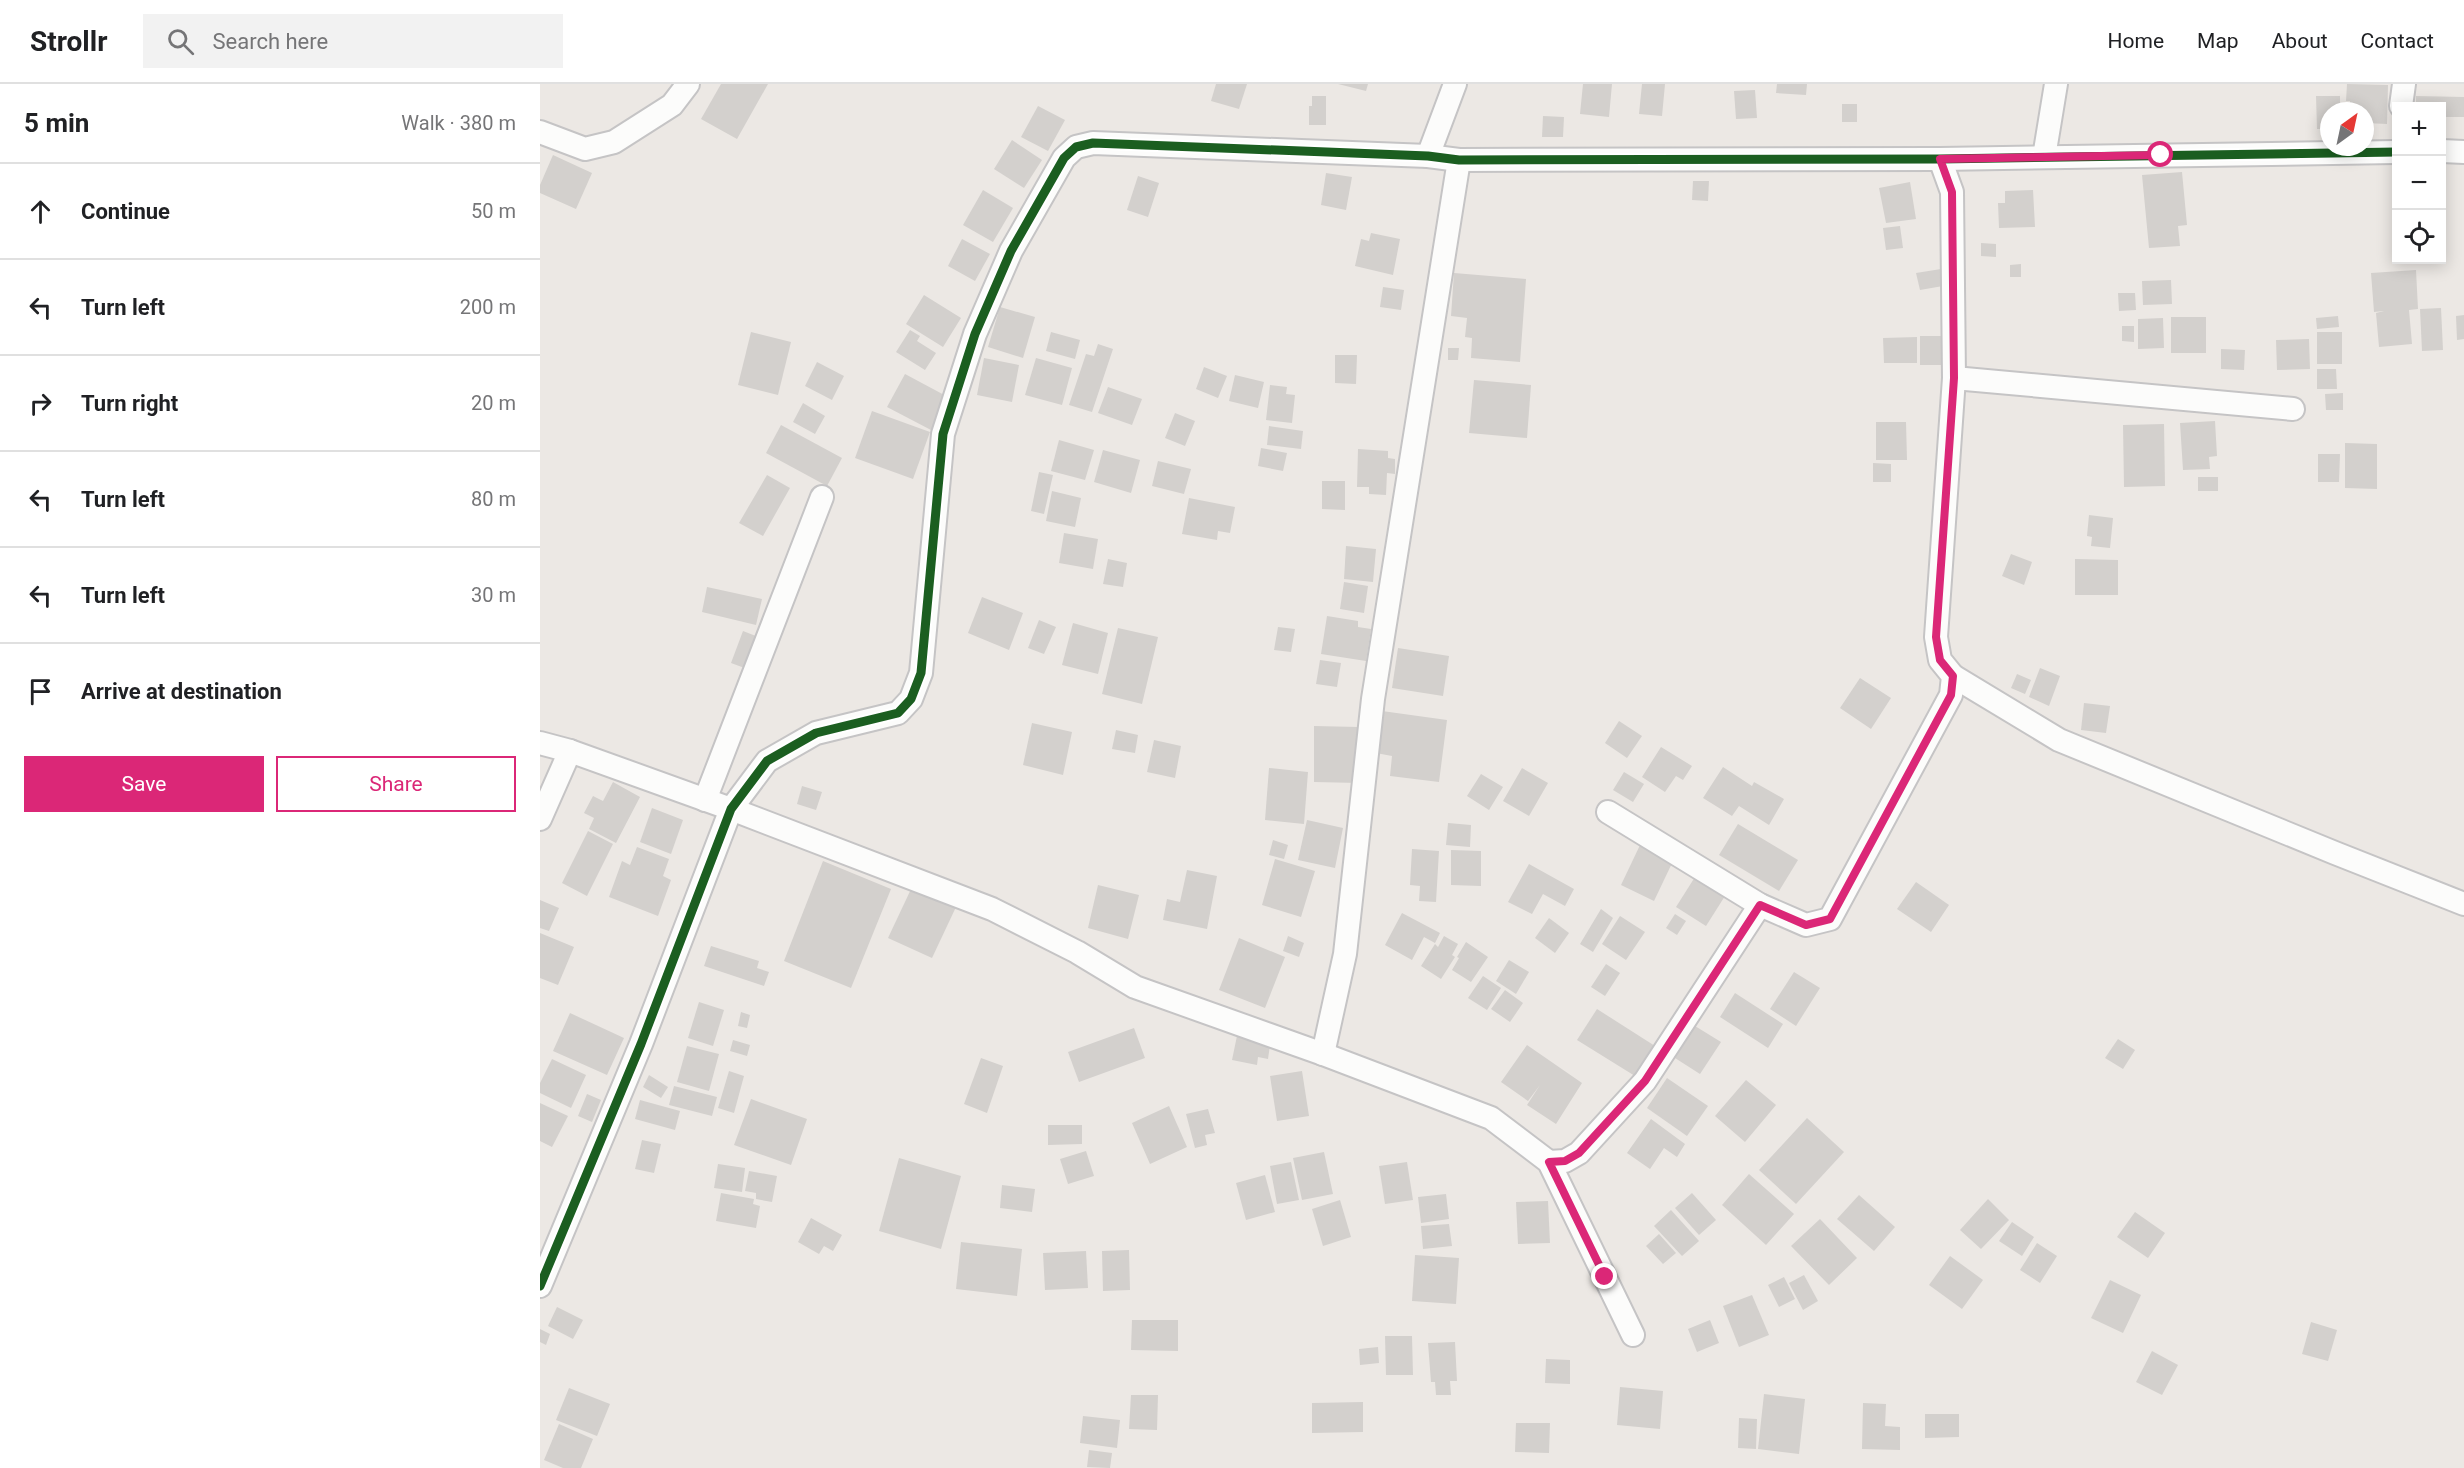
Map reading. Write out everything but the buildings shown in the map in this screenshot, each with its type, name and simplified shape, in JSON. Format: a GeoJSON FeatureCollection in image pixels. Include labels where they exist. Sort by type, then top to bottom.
{"type":"FeatureCollection","features":[{"type":"Feature","properties":{"kind":"street"},"geometry":{"type":"LineString","coordinates":[[540,132],[585,149],[614,142],[672,105],[688,84]]}},
{"type":"Feature","properties":{"kind":"street"},"geometry":{"type":"LineString","coordinates":[[1428,156],[1455,84]]}},
{"type":"Feature","properties":{"kind":"street"},"geometry":{"type":"LineString","coordinates":[[2044,157],[2056,84]]}},
{"type":"Feature","properties":{"kind":"street"},"geometry":{"type":"LineString","coordinates":[[2402,102],[2404,84]]}},
{"type":"Feature","properties":{"kind":"street"},"geometry":{"type":"LineString","coordinates":[[540,1286],[640,1044],[731,809],[767,760],[816,733],[898,713],[911,699],[921,673],[943,434],[975,334],[1011,251],[1064,158],[1076,147],[1093,143],[1428,156],[1459,160],[1940,159],[2392,146]]}},
{"type":"Feature","properties":{"kind":"street"},"geometry":{"type":"LineString","coordinates":[[2446,152],[2464,152]]}},
{"type":"Feature","properties":{"kind":"street"},"geometry":{"type":"LineString","coordinates":[[1940,159],[1952,192],[1954,378],[1936,637],[1940,660],[1953,676],[2059,740],[2335,854],[2464,904]]}},
{"type":"Feature","properties":{"kind":"street"},"geometry":{"type":"LineString","coordinates":[[1323,1054],[1345,954],[1373,699],[1459,160]]}},
{"type":"Feature","properties":{"kind":"street"},"geometry":{"type":"LineString","coordinates":[[1954,378],[2293,409]]}},
{"type":"Feature","properties":{"kind":"street"},"geometry":{"type":"LineString","coordinates":[[705,800],[822,497]]}},
{"type":"Feature","properties":{"kind":"street"},"geometry":{"type":"LineString","coordinates":[[1608,812],[1760,905],[1806,925],[1830,919],[1951,695],[1953,676]]}},
{"type":"Feature","properties":{"kind":"street"},"geometry":{"type":"LineString","coordinates":[[540,742],[731,809],[992,909],[1077,952],[1135,987],[1323,1054],[1491,1118],[1549,1162],[1633,1335]]}},
{"type":"Feature","properties":{"kind":"street"},"geometry":{"type":"LineString","coordinates":[[540,819],[570,751]]}},
{"type":"Feature","properties":{"kind":"street"},"geometry":{"type":"LineString","coordinates":[[1549,1162],[1565,1161],[1579,1153],[1645,1081],[1760,905]]}},
{"type":"Feature","properties":{"kind":"cycle path"},"geometry":{"type":"LineString","coordinates":[[540,1286],[641,1044],[731,809],[767,761],[816,733],[898,713],[911,699],[921,673],[943,434],[975,334],[1011,251],[1064,158],[1076,147],[1093,143],[1428,156],[1459,160],[1940,159],[2392,152]]}},
{"type":"Feature","properties":{"kind":"route"},"geometry":{"type":"LineString","coordinates":[[1605,1277],[1549,1162],[1565,1161],[1579,1153],[1645,1081],[1760,905],[1806,925],[1830,919],[1951,695],[1953,676],[1940,660],[1936,637],[1954,378],[1952,192],[1940,159],[2161,155]]}}]}
